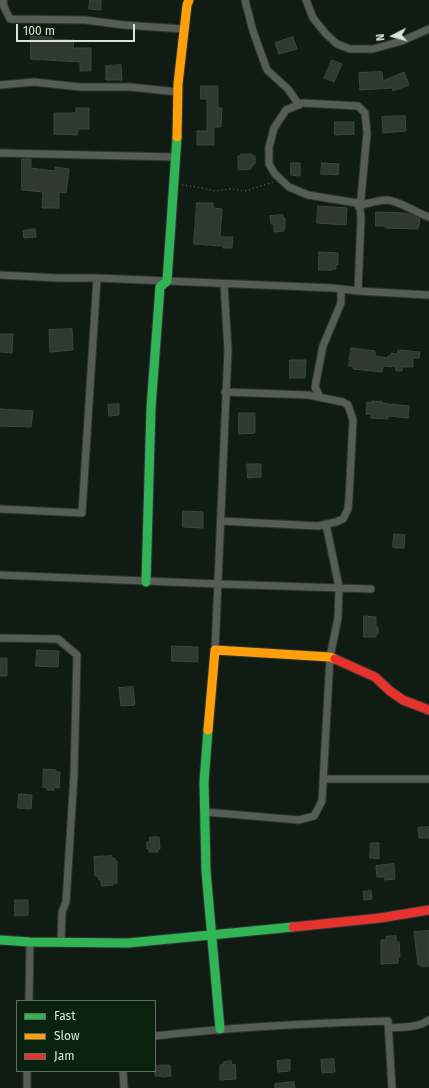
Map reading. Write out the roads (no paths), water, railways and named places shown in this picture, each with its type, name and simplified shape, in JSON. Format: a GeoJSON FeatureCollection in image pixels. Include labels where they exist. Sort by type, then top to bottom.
{"type":"FeatureCollection","features":[{"type":"Feature","properties":{"kind":"street"},"geometry":{"type":"LineString","coordinates":[[3,0],[4,7],[10,19],[85,20],[124,25],[184,29]]}},
{"type":"Feature","properties":{"kind":"street"},"geometry":{"type":"LineString","coordinates":[[146,582],[151,408],[160,288],[167,281],[177,143],[178,92],[184,29],[189,0]]}},
{"type":"Feature","properties":{"kind":"street"},"geometry":{"type":"LineString","coordinates":[[245,0],[253,32],[267,70],[288,89],[299,105]]}},
{"type":"Feature","properties":{"kind":"street"},"geometry":{"type":"LineString","coordinates":[[306,0],[313,18],[326,34],[337,44],[350,49],[373,49],[402,41],[429,29]]}},
{"type":"Feature","properties":{"kind":"street"},"geometry":{"type":"LineString","coordinates":[[0,85],[34,82],[80,87],[130,86],[178,92]]}},
{"type":"Feature","properties":{"kind":"street"},"geometry":{"type":"LineString","coordinates":[[358,291],[361,207],[366,133],[365,113],[358,106],[303,103],[286,110],[274,128],[269,147],[269,164],[275,174],[289,187],[308,195],[356,203],[361,207]]}},
{"type":"Feature","properties":{"kind":"street"},"geometry":{"type":"LineString","coordinates":[[0,153],[175,157]]}},
{"type":"Feature","properties":{"kind":"street"},"geometry":{"type":"LineString","coordinates":[[361,207],[381,201],[392,201],[429,217]]}},
{"type":"Feature","properties":{"kind":"street"},"geometry":{"type":"LineString","coordinates":[[0,275],[341,289],[429,295]]}},
{"type":"Feature","properties":{"kind":"street"},"geometry":{"type":"LineString","coordinates":[[0,509],[82,513],[97,278]]}},
{"type":"Feature","properties":{"kind":"street"},"geometry":{"type":"LineString","coordinates":[[220,1029],[206,870],[204,782],[215,650],[228,350],[224,284]]}},
{"type":"Feature","properties":{"kind":"street"},"geometry":{"type":"LineString","coordinates":[[320,397],[315,387],[323,346],[341,302],[341,289]]}},
{"type":"Feature","properties":{"kind":"street"},"geometry":{"type":"LineString","coordinates":[[220,521],[318,526],[343,519],[348,509],[350,498],[353,420],[348,405],[343,402],[308,395],[225,392]]}},
{"type":"Feature","properties":{"kind":"street"},"geometry":{"type":"LineString","coordinates":[[205,812],[299,820],[314,816],[322,801],[330,657],[338,618],[339,587],[326,524]]}},
{"type":"Feature","properties":{"kind":"street"},"geometry":{"type":"LineString","coordinates":[[0,575],[146,582],[371,589]]}},
{"type":"Feature","properties":{"kind":"street"},"geometry":{"type":"LineString","coordinates":[[0,638],[58,640],[77,655],[74,775],[66,902],[62,912],[61,942]]}},
{"type":"Feature","properties":{"kind":"street"},"geometry":{"type":"LineString","coordinates":[[215,650],[330,657],[360,672],[375,677],[390,691],[403,700],[429,710]]}},
{"type":"Feature","properties":{"kind":"street"},"geometry":{"type":"LineString","coordinates":[[323,779],[429,779]]}},
{"type":"Feature","properties":{"kind":"street"},"geometry":{"type":"LineString","coordinates":[[0,940],[30,942],[128,943],[380,918],[429,910]]}},
{"type":"Feature","properties":{"kind":"street"},"geometry":{"type":"LineString","coordinates":[[29,1000],[30,942]]}},
{"type":"Feature","properties":{"kind":"street"},"geometry":{"type":"LineString","coordinates":[[389,1028],[417,1025],[425,1023],[429,1020]]}},
{"type":"Feature","properties":{"kind":"street"},"geometry":{"type":"LineString","coordinates":[[156,1036],[284,1024],[388,1021],[392,1088]]}},
{"type":"Feature","properties":{"kind":"street"},"geometry":{"type":"LineString","coordinates":[[27,1072],[27,1088]]}},
{"type":"Feature","properties":{"kind":"street"},"geometry":{"type":"LineString","coordinates":[[122,1072],[124,1088]]}}]}
